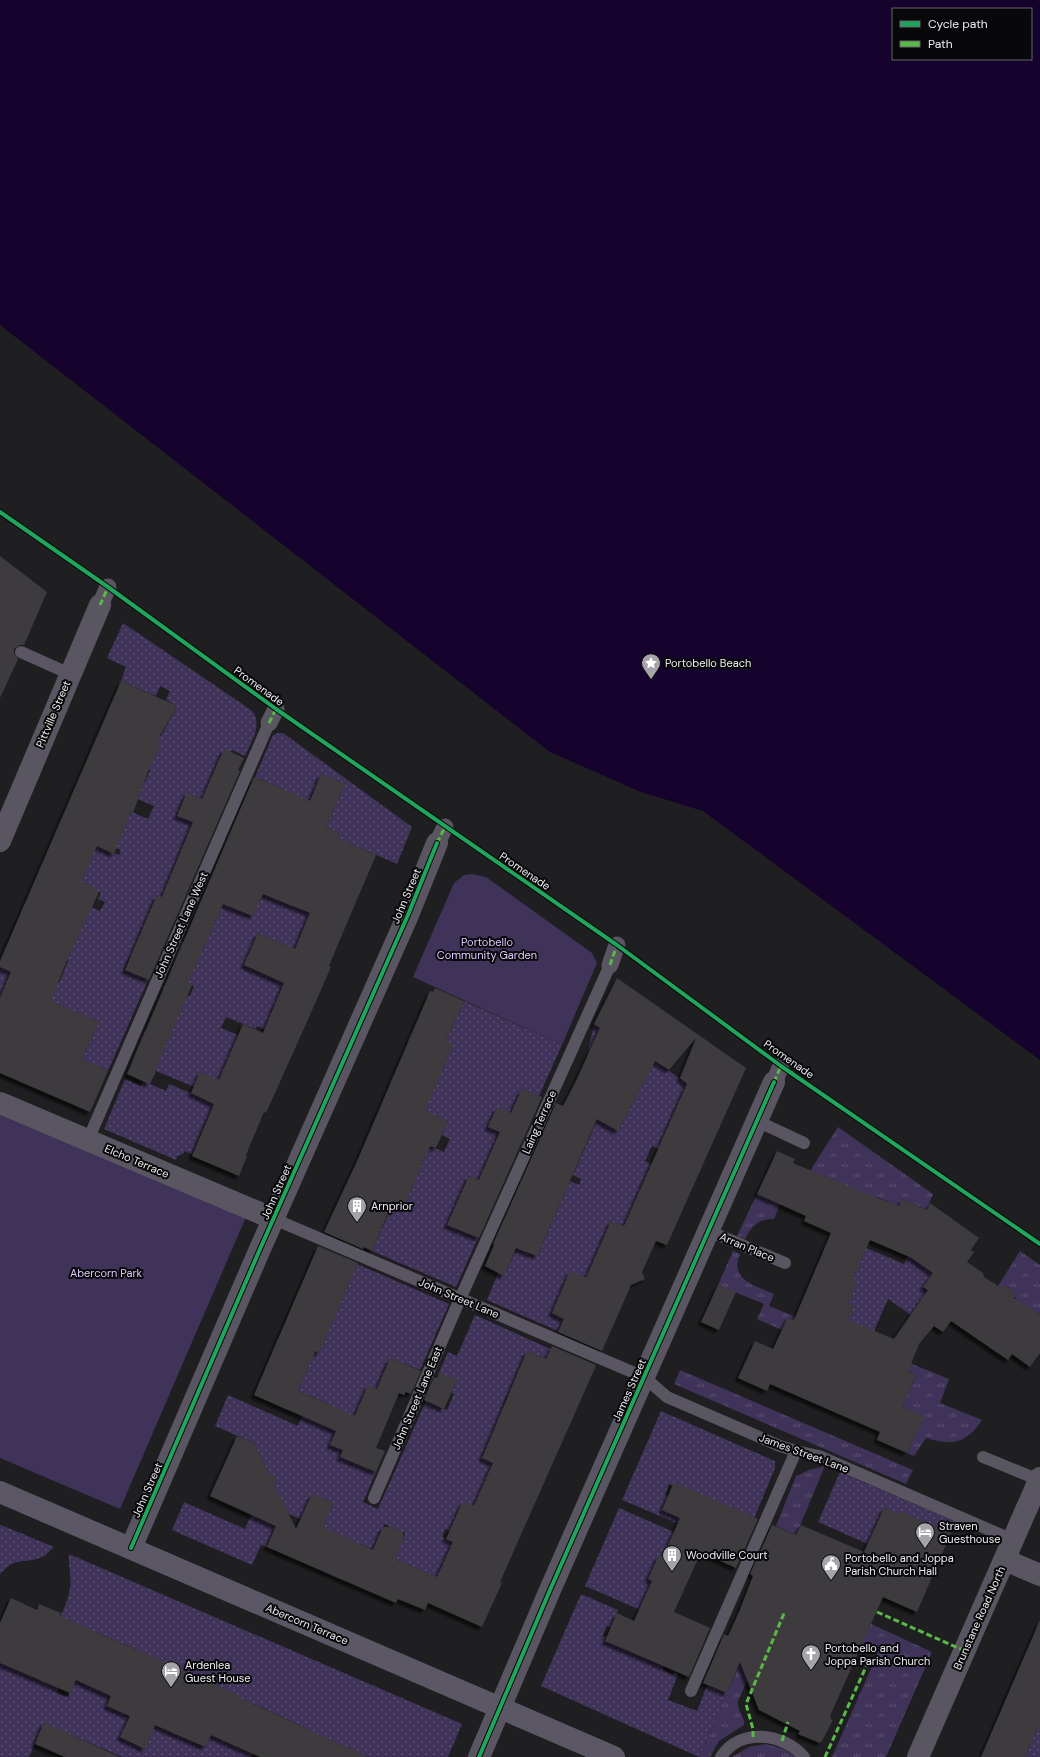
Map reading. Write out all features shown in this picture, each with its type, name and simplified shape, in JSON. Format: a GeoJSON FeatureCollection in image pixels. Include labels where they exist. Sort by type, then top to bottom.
{"type":"FeatureCollection","features":[{"type":"Feature","properties":{"kind":"main road","name":"Abercorn Terrace"},"geometry":{"type":"LineString","coordinates":[[0,1492],[614,1757]]}},
{"type":"Feature","properties":{"kind":"street","name":"Pittville Street"},"geometry":{"type":"LineString","coordinates":[[0,842],[104,596]]}},
{"type":"Feature","properties":{"kind":"street","name":"John Street"},"geometry":{"type":"LineString","coordinates":[[131,1548],[405,922],[441,835]]}},
{"type":"Feature","properties":{"kind":"street","name":"Laing Terrace"},"geometry":{"type":"LineString","coordinates":[[610,965],[618,945]]}},
{"type":"Feature","properties":{"kind":"street","name":"James Street"},"geometry":{"type":"LineString","coordinates":[[479,1757],[644,1377],[778,1074]]}},
{"type":"Feature","properties":{"kind":"street","name":"Elcho Terrace"},"geometry":{"type":"LineString","coordinates":[[0,1104],[274,1219]]}},
{"type":"Feature","properties":{"kind":"street","name":"Brunstane Road North"},"geometry":{"type":"LineString","coordinates":[[918,1757],[1040,1479]]}},
{"type":"Feature","properties":{"kind":"street"},"geometry":{"type":"LineString","coordinates":[[1009,1550],[1040,1575]]}},
{"type":"Feature","properties":{"kind":"lane"},"geometry":{"type":"LineString","coordinates":[[21,652],[70,674]]}},
{"type":"Feature","properties":{"kind":"lane","name":"John Street Lane West"},"geometry":{"type":"LineString","coordinates":[[88,1140],[272,716]]}},
{"type":"Feature","properties":{"kind":"lane","name":"Laing Terrace"},"geometry":{"type":"LineString","coordinates":[[460,1299],[610,965]]}},
{"type":"Feature","properties":{"kind":"lane"},"geometry":{"type":"LineString","coordinates":[[757,1121],[804,1143]]}},
{"type":"Feature","properties":{"kind":"lane","name":"John Street Lane"},"geometry":{"type":"LineString","coordinates":[[274,1219],[644,1377]]}},
{"type":"Feature","properties":{"kind":"lane","name":"Arran Place"},"geometry":{"type":"LineString","coordinates":[[709,1231],[785,1263]]}},
{"type":"Feature","properties":{"kind":"lane","name":"John Street Lane East"},"geometry":{"type":"LineString","coordinates":[[374,1498],[460,1299]]}},
{"type":"Feature","properties":{"kind":"lane","name":"James Street Lane"},"geometry":{"type":"LineString","coordinates":[[644,1377],[668,1397],[796,1451],[819,1456],[1009,1550]]}},
{"type":"Feature","properties":{"kind":"lane"},"geometry":{"type":"LineString","coordinates":[[691,1691],[796,1451]]}},
{"type":"Feature","properties":{"kind":"lane"},"geometry":{"type":"LineString","coordinates":[[983,1457],[1040,1479]]}},
{"type":"Feature","properties":{"kind":"lane"},"geometry":{"type":"LineString","coordinates":[[721,1757],[729,1748],[744,1739],[762,1736],[779,1739],[794,1747],[804,1757]]}},
{"type":"Feature","properties":{"kind":"green space"},"geometry":{"type":"Polygon","coordinates":[[[123,623],[251,710],[255,715],[256,727],[253,739],[245,756],[232,750],[230,752],[224,750],[202,799],[187,793],[177,815],[193,822],[182,848],[201,856],[180,905],[157,895],[136,944],[159,954],[154,966],[130,956],[124,969],[148,980],[108,1071],[82,1059],[99,1022],[7,982],[1,996],[11,1001],[0,1023],[0,967],[32,981],[35,973],[59,983],[68,961],[53,954],[56,941],[73,947],[76,940],[59,933],[74,899],[100,911],[105,902],[98,899],[101,893],[92,889],[93,887],[83,883],[82,885],[80,884],[96,846],[119,855],[121,850],[116,848],[120,807],[148,819],[154,806],[121,792],[138,779],[145,782],[150,770],[144,767],[157,752],[161,743],[144,735],[150,731],[161,736],[177,706],[166,700],[170,691],[160,686],[156,696],[121,681],[126,667],[107,658],[123,623]]]}},
{"type":"Feature","properties":{"kind":"green space"},"geometry":{"type":"Polygon","coordinates":[[[283,733],[412,827],[397,864],[337,838],[339,833],[326,827],[345,784],[321,774],[308,804],[291,793],[255,777],[273,735],[283,733]]]}},
{"type":"Feature","properties":{"kind":"green space","name":"Portobello Community Garden"},"geometry":{"type":"Polygon","coordinates":[[[472,874],[486,877],[592,953],[597,963],[562,1045],[413,977],[454,883],[464,875],[472,874]]]}},
{"type":"Feature","properties":{"kind":"green space"},"geometry":{"type":"Polygon","coordinates":[[[209,881],[259,903],[268,882],[295,907],[313,915],[301,934],[295,949],[258,933],[244,965],[275,979],[286,979],[297,1042],[257,1026],[256,1029],[226,1017],[221,1028],[245,1038],[231,1086],[200,1072],[199,1089],[156,1071],[150,1084],[166,1091],[169,1084],[214,1103],[192,1154],[185,1151],[183,1154],[177,1156],[176,1160],[104,1129],[125,1079],[141,1086],[149,1068],[132,1061],[144,1031],[167,1041],[185,999],[162,989],[164,985],[190,996],[194,986],[169,975],[182,942],[202,951],[223,904],[238,898],[208,885],[209,881]]]}},
{"type":"Feature","properties":{"kind":"green space"},"geometry":{"type":"Polygon","coordinates":[[[464,1001],[562,1045],[539,1096],[522,1089],[485,1168],[495,1187],[469,1176],[448,1224],[478,1238],[456,1287],[372,1251],[388,1215],[362,1203],[367,1190],[404,1206],[425,1157],[402,1147],[407,1136],[444,1152],[450,1139],[442,1135],[448,1121],[419,1109],[423,1099],[389,1084],[393,1076],[432,1093],[448,1057],[408,1040],[411,1033],[450,1051],[453,1044],[446,1041],[464,1001]]]}},
{"type":"Feature","properties":{"kind":"green space"},"geometry":{"type":"Polygon","coordinates":[[[594,1024],[622,1042],[624,1038],[687,1084],[659,1149],[652,1146],[645,1161],[651,1164],[624,1226],[611,1221],[591,1267],[598,1284],[570,1272],[552,1313],[564,1319],[558,1331],[487,1300],[498,1273],[504,1275],[517,1248],[537,1256],[570,1181],[579,1185],[581,1179],[573,1175],[603,1107],[612,1127],[618,1131],[642,1085],[587,1056],[594,1024]]]}},
{"type":"Feature","properties":{"kind":"green space","name":"Abercorn Park"},"geometry":{"type":"Polygon","coordinates":[[[0,1115],[246,1217],[120,1509],[0,1458],[0,1115]]]}},
{"type":"Feature","properties":{"kind":"green space"},"geometry":{"type":"Polygon","coordinates":[[[838,1127],[933,1194],[911,1249],[908,1248],[925,1209],[902,1199],[899,1206],[808,1174],[838,1127]]]}},
{"type":"Feature","properties":{"kind":"green space"},"geometry":{"type":"Polygon","coordinates":[[[757,1194],[780,1204],[774,1219],[764,1220],[756,1224],[745,1239],[737,1236],[757,1194]]]}},
{"type":"Feature","properties":{"kind":"green space"},"geometry":{"type":"Polygon","coordinates":[[[915,1239],[933,1273],[923,1287],[928,1290],[911,1315],[888,1299],[874,1331],[801,1314],[853,1306],[848,1304],[856,1283],[852,1281],[866,1248],[904,1264],[915,1239]]]}},
{"type":"Feature","properties":{"kind":"green space"},"geometry":{"type":"Polygon","coordinates":[[[733,1251],[740,1254],[738,1270],[741,1276],[752,1285],[774,1294],[769,1306],[949,1379],[940,1403],[982,1420],[970,1434],[958,1441],[943,1442],[926,1438],[914,1456],[907,1453],[923,1416],[902,1407],[916,1375],[788,1317],[782,1330],[757,1319],[764,1304],[718,1285],[733,1251]]]}},
{"type":"Feature","properties":{"kind":"green space"},"geometry":{"type":"Polygon","coordinates":[[[1020,1251],[1040,1265],[1040,1315],[1038,1313],[1036,1316],[1014,1302],[1016,1298],[1013,1296],[1012,1290],[1006,1286],[1001,1288],[998,1286],[1020,1251]]]}},
{"type":"Feature","properties":{"kind":"green space"},"geometry":{"type":"Polygon","coordinates":[[[357,1264],[449,1304],[420,1370],[390,1358],[377,1389],[368,1386],[353,1421],[324,1402],[298,1391],[308,1367],[272,1352],[279,1336],[319,1353],[357,1264]]]}},
{"type":"Feature","properties":{"kind":"green space"},"geometry":{"type":"Polygon","coordinates":[[[475,1315],[557,1352],[553,1362],[527,1351],[515,1380],[540,1391],[536,1401],[510,1390],[502,1408],[508,1410],[497,1422],[482,1457],[503,1467],[469,1544],[509,1561],[500,1582],[449,1551],[441,1567],[448,1582],[391,1557],[396,1555],[405,1533],[384,1524],[375,1546],[377,1551],[355,1542],[339,1579],[324,1572],[340,1536],[319,1527],[324,1524],[333,1503],[312,1494],[303,1514],[304,1521],[283,1511],[267,1547],[261,1545],[252,1565],[172,1530],[184,1502],[245,1529],[269,1474],[254,1443],[215,1426],[228,1395],[298,1426],[302,1416],[336,1431],[330,1445],[343,1450],[341,1457],[376,1472],[363,1502],[378,1509],[426,1401],[447,1410],[454,1394],[451,1393],[457,1381],[439,1373],[448,1352],[457,1356],[475,1315]],[[445,1529],[442,1537],[460,1544],[463,1537],[445,1529]]]}},
{"type":"Feature","properties":{"kind":"green space"},"geometry":{"type":"Polygon","coordinates":[[[680,1370],[913,1470],[906,1484],[674,1384],[680,1370]]]}},
{"type":"Feature","properties":{"kind":"green space"},"geometry":{"type":"Polygon","coordinates":[[[661,1411],[775,1461],[775,1468],[734,1567],[727,1564],[730,1557],[673,1486],[669,1484],[665,1495],[668,1496],[662,1510],[681,1519],[679,1524],[622,1500],[661,1411]]]}},
{"type":"Feature","properties":{"kind":"green space"},"geometry":{"type":"Polygon","coordinates":[[[825,1466],[796,1535],[776,1526],[796,1476],[812,1469],[825,1466]]]}},
{"type":"Feature","properties":{"kind":"green space"},"geometry":{"type":"Polygon","coordinates":[[[840,1472],[956,1522],[951,1533],[900,1511],[898,1515],[884,1508],[874,1529],[895,1556],[818,1522],[840,1472]]]}},
{"type":"Feature","properties":{"kind":"green space"},"geometry":{"type":"Polygon","coordinates":[[[619,1508],[674,1532],[663,1557],[659,1556],[648,1579],[652,1581],[641,1606],[645,1612],[585,1586],[619,1508]]]}},
{"type":"Feature","properties":{"kind":"green space"},"geometry":{"type":"Polygon","coordinates":[[[0,1525],[54,1547],[42,1557],[11,1564],[0,1574],[0,1525]]]}},
{"type":"Feature","properties":{"kind":"green space"},"geometry":{"type":"Polygon","coordinates":[[[69,1554],[462,1724],[448,1757],[368,1757],[329,1739],[320,1757],[305,1735],[308,1729],[254,1704],[235,1746],[253,1754],[252,1757],[122,1757],[44,1723],[29,1757],[0,1757],[0,1663],[39,1680],[50,1655],[44,1652],[63,1612],[70,1588],[71,1579],[69,1554]],[[94,1631],[76,1648],[57,1693],[68,1697],[76,1680],[111,1696],[107,1706],[130,1715],[123,1731],[135,1737],[145,1748],[155,1725],[166,1730],[173,1715],[189,1722],[182,1737],[205,1748],[212,1732],[127,1681],[140,1651],[94,1631]]]}},
{"type":"Feature","properties":{"kind":"green space"},"geometry":{"type":"Polygon","coordinates":[[[774,1586],[766,1639],[738,1701],[744,1725],[719,1741],[710,1757],[699,1757],[774,1586]]]}},
{"type":"Feature","properties":{"kind":"green space"},"geometry":{"type":"Polygon","coordinates":[[[581,1594],[618,1610],[611,1627],[607,1626],[602,1636],[606,1637],[605,1641],[664,1667],[663,1670],[673,1675],[675,1672],[678,1674],[668,1700],[697,1711],[707,1685],[727,1693],[699,1757],[541,1686],[581,1594]]]}},
{"type":"Feature","properties":{"kind":"green space"},"geometry":{"type":"Polygon","coordinates":[[[869,1623],[932,1652],[886,1757],[832,1757],[878,1653],[861,1646],[869,1623]]]}},
{"type":"Feature","properties":{"kind":"green space"},"geometry":{"type":"Polygon","coordinates":[[[1040,1722],[1040,1757],[1025,1757],[1040,1722]]]}},
{"type":"Feature","properties":{"kind":"green space"},"geometry":{"type":"Polygon","coordinates":[[[766,1744],[784,1749],[796,1757],[732,1757],[749,1747],[766,1744]]]}},
{"type":"Feature","properties":{"kind":"shaded area","name":"Portobello Beach"},"geometry":{"type":"Polygon","coordinates":[[[0,0],[1040,0],[1040,1060],[703,811],[641,792],[550,752],[0,325],[0,0]]]}},
{"type":"Feature","properties":{"kind":"building"},"geometry":{"type":"Polygon","coordinates":[[[0,556],[47,592],[24,645],[20,645],[14,649],[14,653],[18,659],[0,698],[0,556]]]}},
{"type":"Feature","properties":{"kind":"building"},"geometry":{"type":"Polygon","coordinates":[[[121,681],[177,706],[157,741],[161,743],[149,769],[133,813],[131,812],[114,854],[97,846],[81,882],[93,887],[92,889],[99,892],[67,960],[51,1001],[99,1022],[82,1059],[108,1071],[90,1112],[0,1073],[0,998],[11,972],[0,967],[0,961],[121,681]]]}},
{"type":"Feature","properties":{"kind":"building"},"geometry":{"type":"Polygon","coordinates":[[[224,749],[244,758],[238,770],[240,771],[149,980],[125,970],[157,895],[162,897],[193,822],[177,816],[187,792],[202,799],[224,749]]]}},
{"type":"Feature","properties":{"kind":"building"},"geometry":{"type":"Polygon","coordinates":[[[321,774],[345,784],[326,827],[339,833],[337,838],[376,855],[329,966],[331,967],[266,1113],[264,1112],[239,1176],[192,1156],[214,1104],[191,1093],[200,1072],[219,1080],[243,1024],[263,1033],[284,983],[244,965],[258,933],[295,949],[310,913],[263,894],[253,916],[223,904],[188,983],[192,985],[149,1084],[127,1074],[254,777],[310,801],[321,774]]]}},
{"type":"Feature","properties":{"kind":"building"},"geometry":{"type":"Polygon","coordinates":[[[617,978],[746,1068],[667,1245],[656,1241],[642,1272],[645,1279],[631,1285],[602,1351],[558,1332],[564,1319],[552,1313],[570,1271],[586,1278],[611,1221],[624,1226],[687,1084],[680,1078],[696,1038],[669,1070],[655,1061],[618,1131],[597,1119],[537,1256],[516,1248],[504,1276],[485,1266],[494,1245],[493,1244],[556,1103],[563,1106],[576,1081],[600,1028],[594,1024],[617,978]]]}},
{"type":"Feature","properties":{"kind":"building"},"geometry":{"type":"Polygon","coordinates":[[[435,988],[464,1001],[446,1041],[453,1044],[425,1111],[448,1121],[436,1148],[430,1146],[404,1206],[393,1201],[372,1251],[364,1247],[363,1249],[324,1232],[358,1159],[430,991],[433,992],[435,988]]]}},
{"type":"Feature","properties":{"kind":"building"},"geometry":{"type":"Polygon","coordinates":[[[522,1089],[542,1097],[479,1238],[447,1225],[469,1176],[479,1180],[500,1132],[488,1127],[497,1107],[511,1113],[522,1089]]]}},
{"type":"Feature","properties":{"kind":"building"},"geometry":{"type":"Polygon","coordinates":[[[777,1151],[795,1159],[793,1163],[899,1206],[902,1199],[927,1210],[930,1203],[979,1238],[971,1250],[974,1252],[967,1262],[983,1273],[984,1277],[1000,1287],[1006,1286],[1012,1290],[1014,1298],[1040,1315],[1040,1353],[1030,1367],[1012,1354],[1008,1360],[951,1321],[943,1332],[934,1326],[919,1344],[908,1372],[916,1375],[902,1407],[924,1416],[907,1453],[877,1440],[880,1432],[770,1384],[767,1391],[738,1378],[755,1341],[773,1349],[788,1317],[794,1320],[831,1233],[804,1221],[806,1216],[757,1194],[777,1151]],[[870,1240],[852,1281],[857,1283],[848,1304],[854,1306],[848,1320],[894,1339],[928,1290],[923,1287],[933,1273],[912,1258],[870,1240]]]}},
{"type":"Feature","properties":{"kind":"building"},"geometry":{"type":"Polygon","coordinates":[[[318,1246],[358,1263],[319,1353],[315,1351],[298,1391],[355,1416],[368,1385],[377,1389],[390,1358],[421,1371],[411,1394],[406,1392],[404,1395],[399,1393],[376,1448],[385,1451],[376,1472],[340,1457],[343,1450],[330,1445],[336,1431],[254,1395],[318,1246]]]}},
{"type":"Feature","properties":{"kind":"building"},"geometry":{"type":"Polygon","coordinates":[[[718,1285],[736,1292],[719,1330],[701,1322],[718,1285]]]}},
{"type":"Feature","properties":{"kind":"building"},"geometry":{"type":"Polygon","coordinates":[[[552,1346],[596,1365],[500,1582],[502,1583],[482,1627],[428,1603],[425,1610],[398,1599],[396,1603],[267,1547],[276,1526],[210,1496],[237,1436],[254,1443],[269,1474],[277,1477],[274,1484],[296,1529],[312,1494],[333,1503],[323,1527],[373,1550],[383,1527],[391,1527],[403,1532],[403,1540],[395,1559],[437,1577],[453,1542],[446,1539],[463,1501],[474,1506],[493,1463],[482,1458],[527,1351],[546,1359],[552,1346]]]}},
{"type":"Feature","properties":{"kind":"building"},"geometry":{"type":"Polygon","coordinates":[[[439,1372],[457,1380],[444,1409],[424,1400],[434,1377],[437,1378],[439,1372]]]}},
{"type":"Feature","properties":{"kind":"building","name":"Woodville Court"},"geometry":{"type":"Polygon","coordinates":[[[674,1482],[758,1519],[736,1568],[701,1552],[674,1612],[710,1628],[689,1677],[605,1641],[617,1613],[634,1621],[652,1581],[648,1579],[659,1555],[663,1557],[680,1518],[662,1510],[674,1482]]]}},
{"type":"Feature","properties":{"kind":"building"},"geometry":{"type":"Polygon","coordinates":[[[884,1508],[898,1515],[900,1511],[951,1533],[917,1612],[883,1597],[830,1716],[830,1719],[833,1720],[820,1743],[798,1734],[800,1731],[759,1710],[740,1662],[727,1693],[703,1683],[724,1634],[728,1636],[739,1612],[753,1576],[750,1574],[772,1525],[796,1535],[801,1525],[864,1552],[884,1508]]]}},
{"type":"Feature","properties":{"kind":"building"},"geometry":{"type":"Polygon","coordinates":[[[11,1598],[37,1610],[39,1604],[61,1613],[60,1616],[241,1696],[240,1698],[368,1757],[260,1757],[211,1735],[205,1747],[155,1725],[145,1749],[120,1737],[130,1716],[107,1706],[111,1696],[76,1680],[70,1693],[0,1663],[0,1623],[11,1598]]]}},
{"type":"Feature","properties":{"kind":"building"},"geometry":{"type":"Polygon","coordinates":[[[1040,1620],[1040,1722],[1025,1757],[981,1757],[1040,1620]]]}},
{"type":"Feature","properties":{"kind":"building"},"geometry":{"type":"Polygon","coordinates":[[[44,1722],[120,1757],[65,1757],[35,1744],[44,1722]]]}},
{"type":"Feature","properties":{"kind":"marked path"},"geometry":{"type":"LineString","coordinates":[[100,605],[108,587]]}},
{"type":"Feature","properties":{"kind":"marked path"},"geometry":{"type":"LineString","coordinates":[[269,723],[276,709]]}},
{"type":"Feature","properties":{"kind":"marked path"},"geometry":{"type":"LineString","coordinates":[[437,843],[445,827]]}},
{"type":"Feature","properties":{"kind":"marked path"},"geometry":{"type":"LineString","coordinates":[[610,965],[617,945]]}},
{"type":"Feature","properties":{"kind":"marked path"},"geometry":{"type":"LineString","coordinates":[[774,1082],[781,1066]]}},
{"type":"Feature","properties":{"kind":"marked path"},"geometry":{"type":"LineString","coordinates":[[753,1737],[753,1729],[746,1704],[785,1611]]}},
{"type":"Feature","properties":{"kind":"marked path"},"geometry":{"type":"LineString","coordinates":[[877,1612],[965,1651]]}},
{"type":"Feature","properties":{"kind":"marked path"},"geometry":{"type":"LineString","coordinates":[[825,1757],[870,1658]]}},
{"type":"Feature","properties":{"kind":"marked path"},"geometry":{"type":"LineString","coordinates":[[782,1741],[788,1722]]}},
{"type":"Feature","properties":{"kind":"cycle path","name":"Promenade"},"geometry":{"type":"LineString","coordinates":[[0,512],[108,587],[276,709],[617,945],[781,1066],[1040,1244]]}},
{"type":"Feature","properties":{"kind":"cycle path"},"geometry":{"type":"LineString","coordinates":[[131,1548],[260,1249],[408,915],[437,843]]}},
{"type":"Feature","properties":{"kind":"cycle path"},"geometry":{"type":"LineString","coordinates":[[479,1757],[550,1590],[774,1082]]}},
{"type":"Feature","properties":{"kind":"place","name":"Portobello Beach"},"geometry":{"type":"Point","coordinates":[651,680]}},
{"type":"Feature","properties":{"kind":"place","name":"Arnprior"},"geometry":{"type":"Point","coordinates":[357,1223]}},
{"type":"Feature","properties":{"kind":"place","name":"Straven Guesthouse"},"geometry":{"type":"Point","coordinates":[925,1549]}},
{"type":"Feature","properties":{"kind":"place","name":"Woodville Court"},"geometry":{"type":"Point","coordinates":[672,1572]}},
{"type":"Feature","properties":{"kind":"place","name":"Portobello and Joppa Parish Church Hall"},"geometry":{"type":"Point","coordinates":[831,1581]}},
{"type":"Feature","properties":{"kind":"place","name":"Portobello and Joppa Parish Church"},"geometry":{"type":"Point","coordinates":[811,1671]}},
{"type":"Feature","properties":{"kind":"place","name":"Ardenlea Guest House"},"geometry":{"type":"Point","coordinates":[171,1688]}}]}
